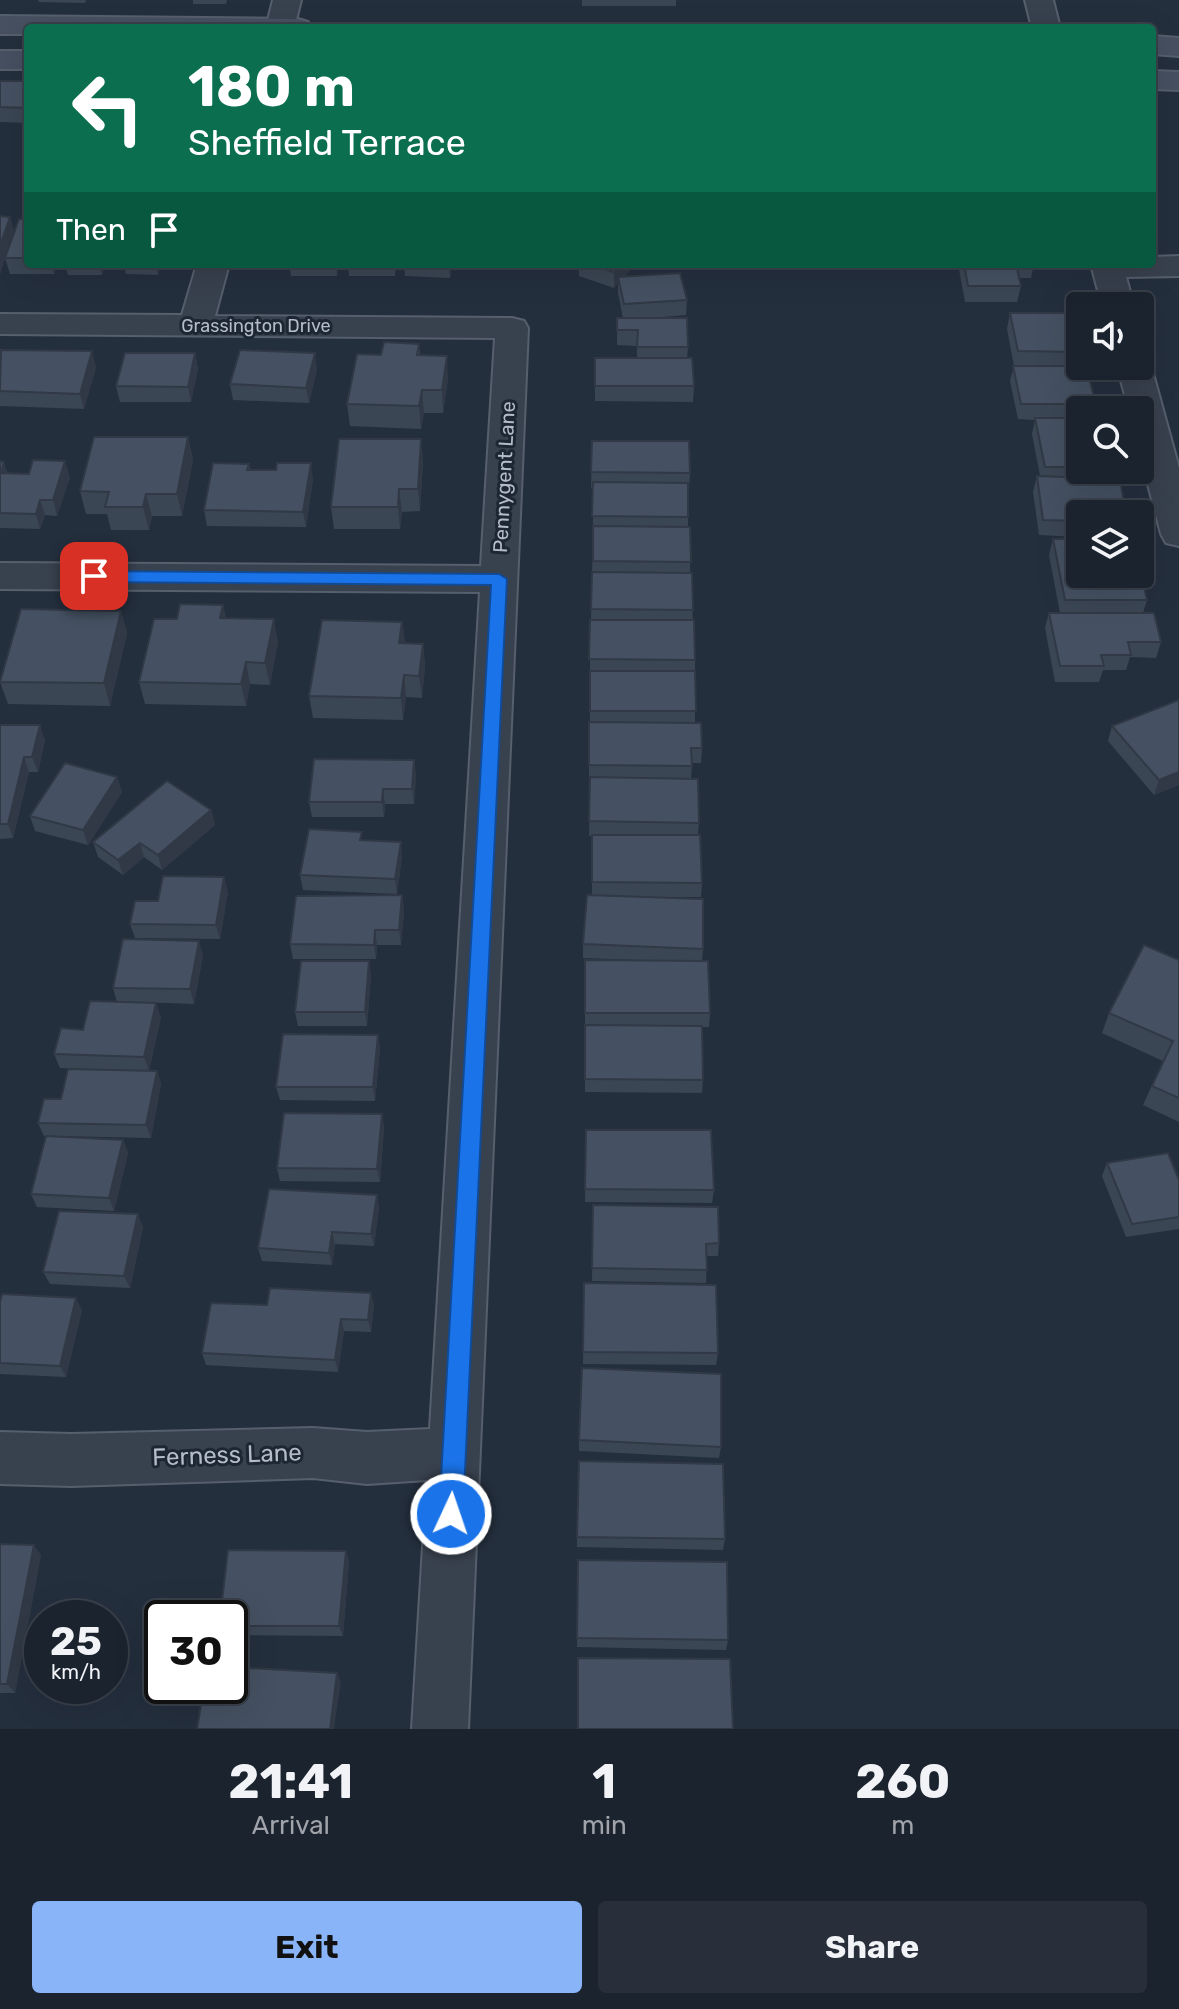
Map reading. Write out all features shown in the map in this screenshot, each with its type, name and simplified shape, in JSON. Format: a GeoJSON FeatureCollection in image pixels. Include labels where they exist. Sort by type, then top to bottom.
{"type":"FeatureCollection","features":[{"type":"Feature","properties":{"kind":"main road"},"geometry":{"type":"LineString","coordinates":[[0,25],[24,25]]}},
{"type":"Feature","properties":{"kind":"main road"},"geometry":{"type":"LineString","coordinates":[[1156,45],[1179,47]]}},
{"type":"Feature","properties":{"kind":"main road"},"geometry":{"type":"LineString","coordinates":[[0,60],[24,60]]}},
{"type":"Feature","properties":{"kind":"main road"},"geometry":{"type":"LineString","coordinates":[[1156,80],[1179,81]]}},
{"type":"Feature","properties":{"kind":"street"},"geometry":{"type":"LineString","coordinates":[[281,24],[287,0]]}},
{"type":"Feature","properties":{"kind":"street"},"geometry":{"type":"LineString","coordinates":[[1039,0],[1045,24]]}},
{"type":"Feature","properties":{"kind":"street"},"geometry":{"type":"LineString","coordinates":[[1156,267],[1179,266]]}},
{"type":"Feature","properties":{"kind":"street"},"geometry":{"type":"LineString","coordinates":[[196,325],[212,268]]}},
{"type":"Feature","properties":{"kind":"street"},"geometry":{"type":"LineString","coordinates":[[1108,268],[1114,292]]}},
{"type":"Feature","properties":{"kind":"street","name":"Grassington Drive"},"geometry":{"type":"LineString","coordinates":[[0,324],[512,328]]}},
{"type":"Feature","properties":{"kind":"street","name":"Pennygent Lane"},"geometry":{"type":"LineString","coordinates":[[440,1729],[512,328]]}},
{"type":"Feature","properties":{"kind":"street"},"geometry":{"type":"LineString","coordinates":[[1138,380],[1179,534]]}},
{"type":"Feature","properties":{"kind":"street"},"geometry":{"type":"LineString","coordinates":[[0,576],[499,579]]}},
{"type":"Feature","properties":{"kind":"street","name":"Ferness Lane"},"geometry":{"type":"LineString","coordinates":[[0,1458],[71,1460],[313,1453],[367,1458],[454,1453]]}},
{"type":"Feature","properties":{"kind":"building"},"geometry":{"type":"Polygon","coordinates":[[[0,81],[24,81],[24,108],[0,107],[0,81]]]}},
{"type":"Feature","properties":{"kind":"building"},"geometry":{"type":"Polygon","coordinates":[[[0,216],[10,217],[0,246],[0,216]]]}},
{"type":"Feature","properties":{"kind":"building"},"geometry":{"type":"Polygon","coordinates":[[[19,219],[24,219],[24,258],[5,258],[19,219]]]}},
{"type":"Feature","properties":{"kind":"building"},"geometry":{"type":"Polygon","coordinates":[[[965,268],[1017,268],[1021,286],[968,286],[965,268]]]}},
{"type":"Feature","properties":{"kind":"building"},"geometry":{"type":"Polygon","coordinates":[[[680,273],[687,300],[624,304],[618,277],[680,273]]]}},
{"type":"Feature","properties":{"kind":"building"},"geometry":{"type":"Polygon","coordinates":[[[1010,313],[1066,313],[1066,352],[1018,351],[1010,313]]]}},
{"type":"Feature","properties":{"kind":"building"},"geometry":{"type":"Polygon","coordinates":[[[617,318],[687,318],[688,347],[637,347],[638,330],[617,330],[617,318]]]}},
{"type":"Feature","properties":{"kind":"building"},"geometry":{"type":"Polygon","coordinates":[[[384,342],[419,344],[417,355],[447,356],[442,390],[422,390],[419,406],[347,404],[357,354],[381,355],[384,342]]]}},
{"type":"Feature","properties":{"kind":"building"},"geometry":{"type":"Polygon","coordinates":[[[1,350],[92,351],[80,394],[0,391],[1,350]]]}},
{"type":"Feature","properties":{"kind":"building"},"geometry":{"type":"Polygon","coordinates":[[[240,350],[315,353],[306,388],[230,384],[240,350]]]}},
{"type":"Feature","properties":{"kind":"building"},"geometry":{"type":"Polygon","coordinates":[[[125,353],[195,353],[188,387],[116,386],[125,353]]]}},
{"type":"Feature","properties":{"kind":"building"},"geometry":{"type":"Polygon","coordinates":[[[595,358],[692,358],[694,386],[595,386],[595,358]]]}},
{"type":"Feature","properties":{"kind":"building"},"geometry":{"type":"Polygon","coordinates":[[[1013,366],[1066,366],[1066,380],[1090,380],[1094,396],[1066,396],[1066,404],[1021,404],[1013,366]]]}},
{"type":"Feature","properties":{"kind":"building"},"geometry":{"type":"Polygon","coordinates":[[[1035,418],[1066,418],[1066,467],[1045,467],[1035,418]]]}},
{"type":"Feature","properties":{"kind":"building"},"geometry":{"type":"Polygon","coordinates":[[[94,437],[188,437],[177,494],[146,494],[143,507],[105,507],[109,492],[80,491],[94,437]]]}},
{"type":"Feature","properties":{"kind":"building"},"geometry":{"type":"Polygon","coordinates":[[[339,439],[421,439],[418,489],[399,489],[398,507],[331,507],[339,439]]]}},
{"type":"Feature","properties":{"kind":"building"},"geometry":{"type":"Polygon","coordinates":[[[592,441],[689,441],[690,473],[591,472],[592,441]]]}},
{"type":"Feature","properties":{"kind":"building"},"geometry":{"type":"Polygon","coordinates":[[[33,460],[65,461],[53,500],[40,500],[36,514],[0,513],[0,461],[4,462],[1,473],[29,474],[33,460]]]}},
{"type":"Feature","properties":{"kind":"building"},"geometry":{"type":"Polygon","coordinates":[[[213,463],[249,464],[247,470],[276,470],[277,463],[311,463],[303,512],[204,510],[213,463]]]}},
{"type":"Feature","properties":{"kind":"building"},"geometry":{"type":"Polygon","coordinates":[[[1037,476],[1066,477],[1066,484],[1121,484],[1124,500],[1066,500],[1066,521],[1043,520],[1037,476]]]}},
{"type":"Feature","properties":{"kind":"building"},"geometry":{"type":"Polygon","coordinates":[[[593,482],[688,483],[688,517],[592,516],[593,482]]]}},
{"type":"Feature","properties":{"kind":"building"},"geometry":{"type":"Polygon","coordinates":[[[593,526],[690,527],[691,562],[593,561],[593,526]]]}},
{"type":"Feature","properties":{"kind":"building"},"geometry":{"type":"Polygon","coordinates":[[[1053,539],[1066,539],[1066,588],[1144,588],[1147,600],[1065,600],[1053,539]]]}},
{"type":"Feature","properties":{"kind":"building"},"geometry":{"type":"Polygon","coordinates":[[[592,572],[692,573],[693,610],[591,609],[592,572]]]}},
{"type":"Feature","properties":{"kind":"building"},"geometry":{"type":"Polygon","coordinates":[[[180,604],[223,605],[220,618],[274,619],[265,663],[246,662],[241,684],[139,682],[154,619],[177,619],[180,604]]]}},
{"type":"Feature","properties":{"kind":"building"},"geometry":{"type":"Polygon","coordinates":[[[21,609],[121,611],[104,683],[0,682],[21,609]]]}},
{"type":"Feature","properties":{"kind":"building"},"geometry":{"type":"Polygon","coordinates":[[[1049,613],[1154,613],[1161,642],[1128,642],[1131,655],[1101,655],[1104,666],[1060,666],[1049,613]]]}},
{"type":"Feature","properties":{"kind":"building"},"geometry":{"type":"Polygon","coordinates":[[[322,620],[402,622],[399,643],[423,644],[419,676],[404,675],[401,698],[309,696],[322,620]]]}},
{"type":"Feature","properties":{"kind":"building"},"geometry":{"type":"Polygon","coordinates":[[[590,620],[694,620],[695,660],[589,659],[590,620]]]}},
{"type":"Feature","properties":{"kind":"building"},"geometry":{"type":"Polygon","coordinates":[[[590,671],[695,671],[696,711],[590,711],[590,671]]]}},
{"type":"Feature","properties":{"kind":"building"},"geometry":{"type":"Polygon","coordinates":[[[1179,700],[1179,772],[1159,780],[1112,726],[1179,700]]]}},
{"type":"Feature","properties":{"kind":"building"},"geometry":{"type":"Polygon","coordinates":[[[589,722],[701,723],[702,748],[691,748],[692,766],[589,765],[589,722]]]}},
{"type":"Feature","properties":{"kind":"building"},"geometry":{"type":"Polygon","coordinates":[[[0,725],[40,725],[32,757],[24,757],[8,824],[0,824],[0,725]]]}},
{"type":"Feature","properties":{"kind":"building"},"geometry":{"type":"Polygon","coordinates":[[[314,759],[414,760],[412,789],[383,789],[382,802],[309,802],[314,759]]]}},
{"type":"Feature","properties":{"kind":"building"},"geometry":{"type":"Polygon","coordinates":[[[65,763],[117,777],[83,830],[30,816],[65,763]]]}},
{"type":"Feature","properties":{"kind":"building"},"geometry":{"type":"Polygon","coordinates":[[[590,777],[698,779],[699,823],[589,821],[590,777]]]}},
{"type":"Feature","properties":{"kind":"building"},"geometry":{"type":"Polygon","coordinates":[[[167,781],[211,810],[158,855],[140,843],[118,860],[93,842],[167,781]]]}},
{"type":"Feature","properties":{"kind":"building"},"geometry":{"type":"Polygon","coordinates":[[[309,829],[362,832],[360,840],[401,842],[395,879],[300,875],[309,829]]]}},
{"type":"Feature","properties":{"kind":"building"},"geometry":{"type":"Polygon","coordinates":[[[592,835],[700,835],[702,883],[592,882],[592,835]]]}},
{"type":"Feature","properties":{"kind":"building"},"geometry":{"type":"Polygon","coordinates":[[[163,876],[224,877],[216,925],[130,924],[135,901],[158,901],[163,876]]]}},
{"type":"Feature","properties":{"kind":"building"},"geometry":{"type":"Polygon","coordinates":[[[402,895],[399,930],[375,930],[374,945],[290,944],[296,896],[402,895]]]}},
{"type":"Feature","properties":{"kind":"building"},"geometry":{"type":"Polygon","coordinates":[[[587,895],[703,899],[703,949],[583,944],[587,895]]]}},
{"type":"Feature","properties":{"kind":"building"},"geometry":{"type":"Polygon","coordinates":[[[123,939],[199,941],[190,989],[113,988],[123,939]]]}},
{"type":"Feature","properties":{"kind":"building"},"geometry":{"type":"Polygon","coordinates":[[[1144,945],[1179,960],[1179,1098],[1152,1086],[1173,1041],[1109,1013],[1144,945]]]}},
{"type":"Feature","properties":{"kind":"building"},"geometry":{"type":"Polygon","coordinates":[[[585,960],[708,961],[710,1013],[585,1013],[585,960]]]}},
{"type":"Feature","properties":{"kind":"building"},"geometry":{"type":"Polygon","coordinates":[[[301,961],[369,961],[365,1012],[295,1012],[301,961]]]}},
{"type":"Feature","properties":{"kind":"building"},"geometry":{"type":"Polygon","coordinates":[[[90,1001],[156,1003],[144,1057],[54,1054],[61,1028],[83,1030],[90,1001]]]}},
{"type":"Feature","properties":{"kind":"building"},"geometry":{"type":"Polygon","coordinates":[[[585,1025],[702,1026],[703,1080],[585,1079],[585,1025]]]}},
{"type":"Feature","properties":{"kind":"building"},"geometry":{"type":"Polygon","coordinates":[[[283,1034],[378,1035],[373,1087],[276,1087],[283,1034]]]}},
{"type":"Feature","properties":{"kind":"building"},"geometry":{"type":"Polygon","coordinates":[[[68,1069],[157,1071],[146,1125],[38,1123],[44,1099],[61,1099],[68,1069]]]}},
{"type":"Feature","properties":{"kind":"building"},"geometry":{"type":"Polygon","coordinates":[[[284,1113],[382,1114],[377,1169],[277,1168],[284,1113]]]}},
{"type":"Feature","properties":{"kind":"building"},"geometry":{"type":"Polygon","coordinates":[[[586,1130],[711,1130],[714,1190],[585,1189],[586,1130]]]}},
{"type":"Feature","properties":{"kind":"building"},"geometry":{"type":"Polygon","coordinates":[[[46,1136],[123,1140],[109,1198],[31,1194],[46,1136]]]}},
{"type":"Feature","properties":{"kind":"building"},"geometry":{"type":"Polygon","coordinates":[[[1168,1153],[1179,1180],[1179,1217],[1132,1224],[1107,1163],[1168,1153]]]}},
{"type":"Feature","properties":{"kind":"building"},"geometry":{"type":"Polygon","coordinates":[[[269,1189],[377,1195],[371,1234],[332,1232],[329,1253],[258,1248],[269,1189]]]}},
{"type":"Feature","properties":{"kind":"building"},"geometry":{"type":"Polygon","coordinates":[[[593,1205],[718,1207],[719,1243],[706,1244],[707,1270],[592,1268],[593,1205]]]}},
{"type":"Feature","properties":{"kind":"building"},"geometry":{"type":"Polygon","coordinates":[[[59,1211],[138,1214],[124,1276],[43,1272],[59,1211]]]}},
{"type":"Feature","properties":{"kind":"building"},"geometry":{"type":"Polygon","coordinates":[[[584,1283],[716,1285],[718,1353],[583,1352],[584,1283]]]}},
{"type":"Feature","properties":{"kind":"building"},"geometry":{"type":"Polygon","coordinates":[[[270,1288],[371,1293],[368,1320],[341,1319],[335,1360],[202,1353],[211,1303],[267,1305],[270,1288]]]}},
{"type":"Feature","properties":{"kind":"building"},"geometry":{"type":"Polygon","coordinates":[[[2,1294],[76,1298],[60,1366],[0,1363],[2,1294]]]}},
{"type":"Feature","properties":{"kind":"building"},"geometry":{"type":"Polygon","coordinates":[[[582,1368],[721,1374],[721,1447],[579,1440],[582,1368]]]}},
{"type":"Feature","properties":{"kind":"building"},"geometry":{"type":"Polygon","coordinates":[[[579,1461],[723,1464],[725,1539],[577,1537],[579,1461]]]}},
{"type":"Feature","properties":{"kind":"building"},"geometry":{"type":"Polygon","coordinates":[[[0,1544],[34,1545],[7,1684],[0,1684],[0,1544]]]}},
{"type":"Feature","properties":{"kind":"building"},"geometry":{"type":"Polygon","coordinates":[[[228,1550],[346,1551],[339,1626],[248,1626],[248,1600],[222,1600],[228,1550]]]}},
{"type":"Feature","properties":{"kind":"building"},"geometry":{"type":"Polygon","coordinates":[[[578,1560],[727,1562],[728,1640],[577,1638],[578,1560]]]}},
{"type":"Feature","properties":{"kind":"building"},"geometry":{"type":"Polygon","coordinates":[[[578,1658],[730,1659],[733,1729],[578,1729],[578,1658]]]}},
{"type":"Feature","properties":{"kind":"building"},"geometry":{"type":"Polygon","coordinates":[[[248,1668],[337,1673],[330,1729],[197,1729],[201,1704],[248,1704],[248,1668]]]}},
{"type":"Feature","properties":{"kind":"route"},"geometry":{"type":"LineString","coordinates":[[94,576],[499,579],[451,1514]]}}]}
